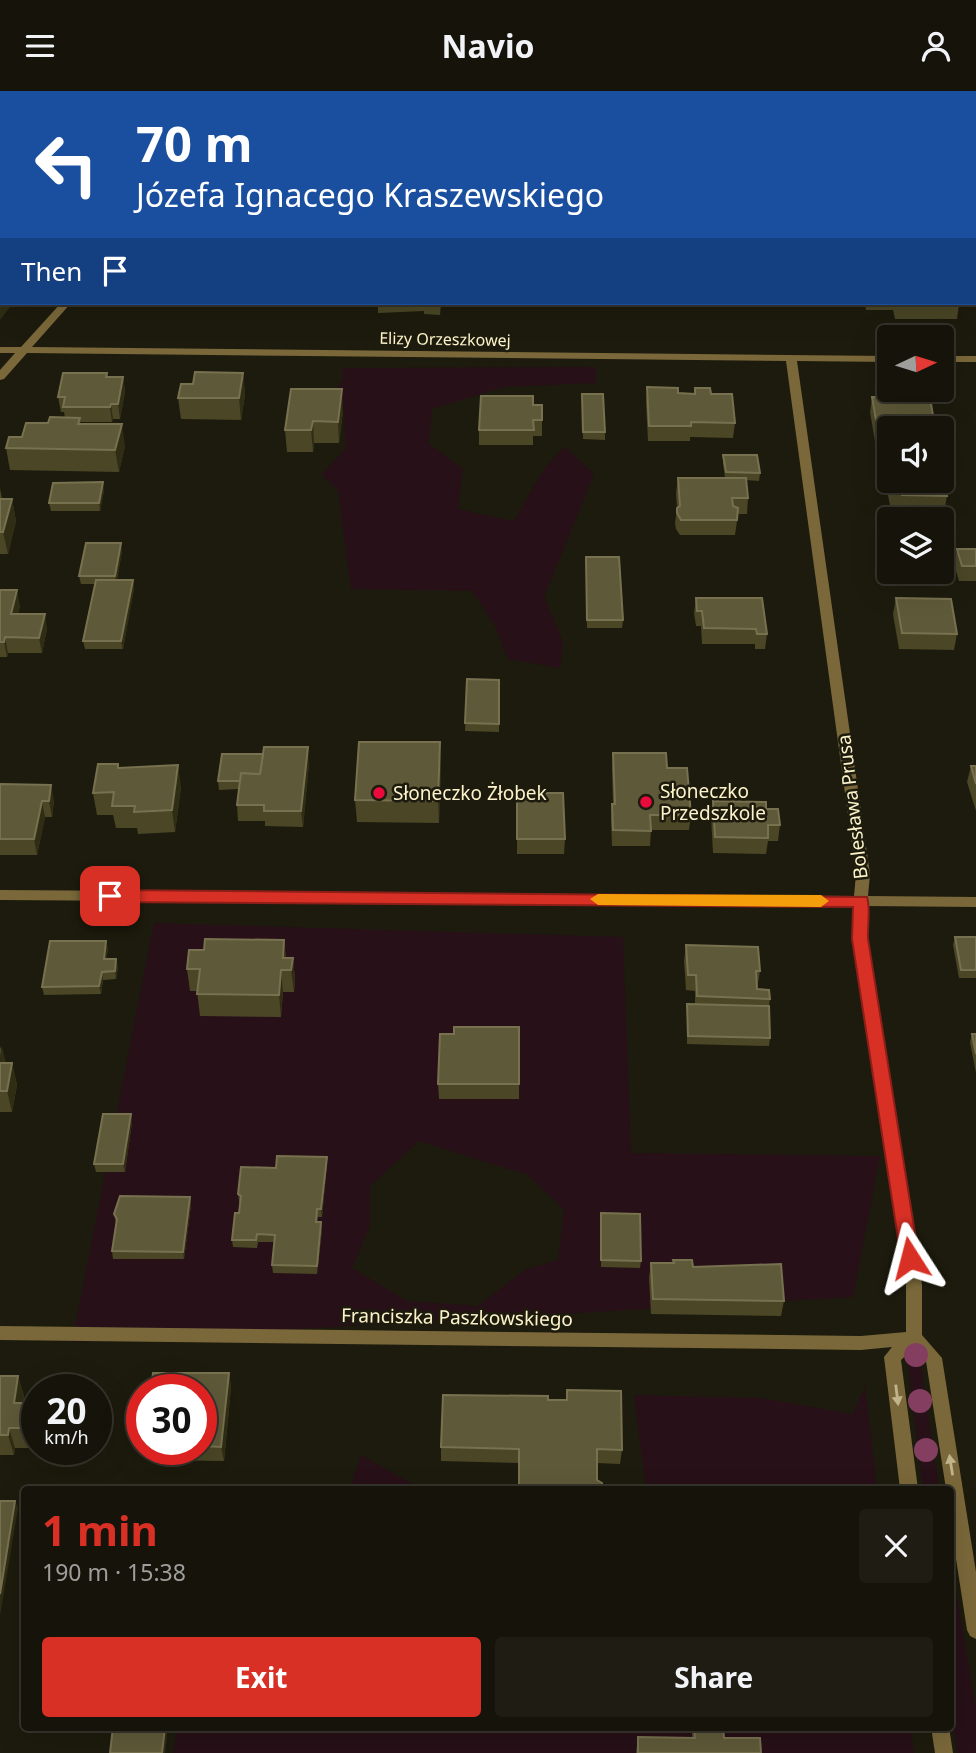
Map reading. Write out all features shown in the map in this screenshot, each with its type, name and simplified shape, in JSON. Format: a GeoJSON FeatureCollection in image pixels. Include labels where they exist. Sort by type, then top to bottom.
{"type":"FeatureCollection","features":[{"type":"Feature","properties":{"kind":"street"},"geometry":{"type":"LineString","coordinates":[[0,377],[64,305]]}},
{"type":"Feature","properties":{"kind":"street","name":"Elizy Orzeszkowej"},"geometry":{"type":"LineString","coordinates":[[0,350],[877,359]]}},
{"type":"Feature","properties":{"kind":"street","name":"Bolesława Prusa"},"geometry":{"type":"LineString","coordinates":[[791,359],[863,874],[860,939],[914,1285],[914,1338]]}},
{"type":"Feature","properties":{"kind":"street"},"geometry":{"type":"LineString","coordinates":[[954,359],[976,359]]}},
{"type":"Feature","properties":{"kind":"street"},"geometry":{"type":"LineString","coordinates":[[0,895],[976,902]]}},
{"type":"Feature","properties":{"kind":"street","name":"Franciszka Paszkowskiego"},"geometry":{"type":"LineString","coordinates":[[0,1333],[861,1343],[914,1338]]}},
{"type":"Feature","properties":{"kind":"street"},"geometry":{"type":"LineString","coordinates":[[909,1486],[892,1357],[914,1338],[934,1358],[954,1486]]}},
{"type":"Feature","properties":{"kind":"street"},"geometry":{"type":"LineString","coordinates":[[954,1488],[976,1630]]}},
{"type":"Feature","properties":{"kind":"street"},"geometry":{"type":"LineString","coordinates":[[941,1731],[944,1753]]}},
{"type":"Feature","properties":{"kind":"shaded area"},"geometry":{"type":"Polygon","coordinates":[[[596,367],[596,383],[504,387],[432,409],[429,444],[463,469],[458,509],[514,521],[543,470],[565,447],[594,474],[544,597],[563,642],[560,668],[508,659],[495,626],[472,591],[351,589],[338,491],[322,475],[346,448],[343,399],[335,390],[343,380],[343,368],[596,367]]]}},
{"type":"Feature","properties":{"kind":"shaded area"},"geometry":{"type":"Polygon","coordinates":[[[154,923],[623,937],[631,1153],[880,1156],[853,1297],[72,1342],[154,923]],[[419,1141],[370,1186],[370,1225],[352,1268],[407,1301],[478,1306],[525,1270],[558,1260],[564,1210],[528,1175],[419,1141]]]}},
{"type":"Feature","properties":{"kind":"shaded area"},"geometry":{"type":"Polygon","coordinates":[[[906,1350],[919,1350],[939,1486],[923,1486],[906,1350]]]}},
{"type":"Feature","properties":{"kind":"shaded area"},"geometry":{"type":"Polygon","coordinates":[[[865,1386],[877,1486],[646,1486],[634,1395],[760,1398],[853,1414],[865,1386]]]}},
{"type":"Feature","properties":{"kind":"shaded area"},"geometry":{"type":"Polygon","coordinates":[[[361,1455],[416,1486],[351,1486],[361,1455]]]}},
{"type":"Feature","properties":{"kind":"shaded area"},"geometry":{"type":"Polygon","coordinates":[[[954,1581],[976,1710],[976,1753],[957,1753],[954,1731],[954,1581]]]}},
{"type":"Feature","properties":{"kind":"shaded area"},"geometry":{"type":"Polygon","coordinates":[[[177,1731],[911,1731],[914,1753],[173,1753],[177,1731]]]}},
{"type":"Feature","properties":{"kind":"building"},"geometry":{"type":"Polygon","coordinates":[[[195,372],[243,373],[239,398],[178,398],[181,384],[193,384],[195,372]]]}},
{"type":"Feature","properties":{"kind":"building"},"geometry":{"type":"Polygon","coordinates":[[[63,373],[107,373],[106,377],[123,377],[118,404],[111,404],[110,407],[63,407],[65,397],[58,397],[63,373]]]}},
{"type":"Feature","properties":{"kind":"building"},"geometry":{"type":"Polygon","coordinates":[[[647,387],[678,388],[678,393],[695,394],[695,388],[710,388],[711,394],[732,394],[735,423],[691,422],[691,426],[649,426],[647,387]]]}},
{"type":"Feature","properties":{"kind":"building"},"geometry":{"type":"Polygon","coordinates":[[[291,389],[342,389],[338,422],[313,421],[311,430],[285,430],[291,389]]]}},
{"type":"Feature","properties":{"kind":"building"},"geometry":{"type":"Polygon","coordinates":[[[582,394],[603,394],[605,432],[583,432],[582,394]]]}},
{"type":"Feature","properties":{"kind":"building"},"geometry":{"type":"Polygon","coordinates":[[[481,396],[533,396],[533,405],[542,405],[542,420],[533,420],[534,430],[479,430],[481,396]]]}},
{"type":"Feature","properties":{"kind":"building"},"geometry":{"type":"Polygon","coordinates":[[[872,397],[877,397],[877,403],[931,403],[933,416],[877,416],[877,426],[872,397]]]}},
{"type":"Feature","properties":{"kind":"building"},"geometry":{"type":"Polygon","coordinates":[[[50,417],[80,418],[78,424],[122,424],[115,450],[6,448],[9,437],[22,437],[26,423],[48,423],[50,417]]]}},
{"type":"Feature","properties":{"kind":"building"},"geometry":{"type":"Polygon","coordinates":[[[723,455],[757,455],[760,473],[726,472],[723,455]]]}},
{"type":"Feature","properties":{"kind":"building"},"geometry":{"type":"Polygon","coordinates":[[[678,478],[746,478],[748,498],[732,498],[733,506],[738,508],[737,520],[681,520],[677,513],[680,506],[678,478]]]}},
{"type":"Feature","properties":{"kind":"building"},"geometry":{"type":"Polygon","coordinates":[[[103,482],[99,503],[49,503],[53,483],[103,482]]]}},
{"type":"Feature","properties":{"kind":"building"},"geometry":{"type":"Polygon","coordinates":[[[946,493],[947,496],[902,495],[946,493]]]}},
{"type":"Feature","properties":{"kind":"building"},"geometry":{"type":"Polygon","coordinates":[[[0,499],[12,499],[3,532],[0,532],[0,499]]]}},
{"type":"Feature","properties":{"kind":"building"},"geometry":{"type":"Polygon","coordinates":[[[86,543],[121,543],[115,576],[79,576],[86,543]]]}},
{"type":"Feature","properties":{"kind":"building"},"geometry":{"type":"Polygon","coordinates":[[[957,549],[976,549],[976,566],[962,566],[957,549]]]}},
{"type":"Feature","properties":{"kind":"building"},"geometry":{"type":"Polygon","coordinates":[[[586,557],[619,557],[623,620],[587,620],[586,557]]]}},
{"type":"Feature","properties":{"kind":"building"},"geometry":{"type":"Polygon","coordinates":[[[96,580],[133,580],[121,641],[83,641],[96,580]]]}},
{"type":"Feature","properties":{"kind":"building"},"geometry":{"type":"Polygon","coordinates":[[[0,590],[17,590],[11,614],[45,614],[39,638],[5,637],[4,642],[0,642],[0,590]]]}},
{"type":"Feature","properties":{"kind":"building"},"geometry":{"type":"Polygon","coordinates":[[[696,598],[762,598],[767,634],[757,634],[756,629],[704,628],[702,611],[697,611],[696,598]]]}},
{"type":"Feature","properties":{"kind":"building"},"geometry":{"type":"Polygon","coordinates":[[[896,598],[951,599],[957,634],[902,633],[896,598]]]}},
{"type":"Feature","properties":{"kind":"building"},"geometry":{"type":"Polygon","coordinates":[[[467,679],[499,680],[499,724],[465,723],[467,679]]]}},
{"type":"Feature","properties":{"kind":"building"},"geometry":{"type":"Polygon","coordinates":[[[359,742],[440,742],[438,801],[355,800],[359,742]]]}},
{"type":"Feature","properties":{"kind":"building"},"geometry":{"type":"Polygon","coordinates":[[[264,747],[308,747],[301,811],[264,811],[264,805],[237,805],[241,773],[260,774],[264,747]]]}},
{"type":"Feature","properties":{"kind":"building"},"geometry":{"type":"Polygon","coordinates":[[[613,753],[666,753],[667,768],[687,768],[691,815],[650,815],[651,831],[613,830],[613,753]]]}},
{"type":"Feature","properties":{"kind":"building"},"geometry":{"type":"Polygon","coordinates":[[[222,754],[263,754],[260,774],[241,773],[240,781],[218,781],[222,754]]]}},
{"type":"Feature","properties":{"kind":"building"},"geometry":{"type":"Polygon","coordinates":[[[98,764],[118,764],[118,768],[178,765],[172,810],[134,812],[135,806],[112,806],[114,792],[93,793],[98,764]]]}},
{"type":"Feature","properties":{"kind":"building"},"geometry":{"type":"Polygon","coordinates":[[[971,766],[976,766],[976,784],[971,766]]]}},
{"type":"Feature","properties":{"kind":"building"},"geometry":{"type":"Polygon","coordinates":[[[0,784],[51,785],[49,801],[42,801],[34,839],[0,839],[0,784]]]}},
{"type":"Feature","properties":{"kind":"building"},"geometry":{"type":"Polygon","coordinates":[[[517,793],[563,793],[565,839],[517,839],[517,793]]]}},
{"type":"Feature","properties":{"kind":"building"},"geometry":{"type":"Polygon","coordinates":[[[713,801],[766,802],[766,809],[778,809],[780,825],[768,825],[768,838],[715,837],[713,801]]]}},
{"type":"Feature","properties":{"kind":"building"},"geometry":{"type":"Polygon","coordinates":[[[955,937],[976,937],[976,970],[961,970],[955,937]]]}},
{"type":"Feature","properties":{"kind":"building"},"geometry":{"type":"Polygon","coordinates":[[[205,939],[284,940],[283,958],[293,958],[291,970],[281,970],[279,995],[197,994],[200,969],[187,969],[189,950],[204,950],[205,939]]]}},
{"type":"Feature","properties":{"kind":"building"},"geometry":{"type":"Polygon","coordinates":[[[50,941],[106,941],[104,959],[116,959],[115,971],[102,972],[99,986],[42,987],[50,941]]]}},
{"type":"Feature","properties":{"kind":"building"},"geometry":{"type":"Polygon","coordinates":[[[686,945],[758,947],[760,971],[756,971],[757,989],[769,990],[770,999],[697,996],[696,975],[688,975],[686,945]]]}},
{"type":"Feature","properties":{"kind":"building"},"geometry":{"type":"Polygon","coordinates":[[[687,1004],[769,1006],[770,1038],[688,1036],[687,1004]]]}},
{"type":"Feature","properties":{"kind":"building"},"geometry":{"type":"Polygon","coordinates":[[[454,1027],[519,1027],[519,1084],[438,1084],[440,1034],[454,1034],[454,1027]]]}},
{"type":"Feature","properties":{"kind":"building"},"geometry":{"type":"Polygon","coordinates":[[[972,1034],[976,1034],[976,1054],[972,1034]]]}},
{"type":"Feature","properties":{"kind":"building"},"geometry":{"type":"Polygon","coordinates":[[[0,1063],[12,1063],[7,1091],[0,1091],[0,1063]]]}},
{"type":"Feature","properties":{"kind":"building"},"geometry":{"type":"Polygon","coordinates":[[[103,1114],[131,1114],[123,1164],[94,1164],[103,1114]]]}},
{"type":"Feature","properties":{"kind":"building"},"geometry":{"type":"Polygon","coordinates":[[[277,1156],[327,1157],[321,1209],[317,1209],[316,1222],[321,1222],[317,1266],[272,1265],[275,1235],[257,1234],[256,1240],[232,1240],[235,1213],[239,1213],[241,1167],[276,1168],[277,1156]]]}},
{"type":"Feature","properties":{"kind":"building"},"geometry":{"type":"Polygon","coordinates":[[[120,1196],[190,1197],[183,1252],[112,1251],[117,1219],[114,1214],[120,1196]]]}},
{"type":"Feature","properties":{"kind":"building"},"geometry":{"type":"Polygon","coordinates":[[[601,1213],[640,1214],[641,1261],[601,1260],[601,1213]]]}},
{"type":"Feature","properties":{"kind":"building"},"geometry":{"type":"Polygon","coordinates":[[[673,1260],[692,1260],[693,1267],[781,1264],[784,1301],[653,1299],[651,1263],[674,1263],[673,1260]]]}},
{"type":"Feature","properties":{"kind":"building"},"geometry":{"type":"Polygon","coordinates":[[[229,1373],[221,1447],[217,1447],[217,1374],[153,1374],[229,1373]]]}},
{"type":"Feature","properties":{"kind":"building"},"geometry":{"type":"Polygon","coordinates":[[[0,1376],[18,1376],[14,1403],[21,1403],[21,1428],[9,1428],[8,1435],[0,1435],[0,1376]]]}},
{"type":"Feature","properties":{"kind":"building"},"geometry":{"type":"Polygon","coordinates":[[[567,1390],[621,1391],[622,1450],[597,1449],[597,1480],[602,1486],[519,1486],[519,1449],[441,1447],[443,1395],[548,1396],[548,1400],[567,1400],[567,1390]]]}},
{"type":"Feature","properties":{"kind":"building"},"geometry":{"type":"Polygon","coordinates":[[[0,1501],[15,1501],[0,1594],[0,1501]]]}},
{"type":"Feature","properties":{"kind":"building"},"geometry":{"type":"Polygon","coordinates":[[[113,1731],[165,1731],[162,1753],[110,1753],[113,1731]]]}},
{"type":"Feature","properties":{"kind":"building"},"geometry":{"type":"Polygon","coordinates":[[[694,1731],[723,1731],[724,1738],[760,1738],[761,1753],[638,1753],[638,1737],[695,1738],[694,1731]]]}},
{"type":"Feature","properties":{"kind":"slow traffic"},"geometry":{"type":"LineString","coordinates":[[598,899],[821,901]]}},
{"type":"Feature","properties":{"kind":"place","name":"Słoneczko Żłobek"},"geometry":{"type":"Point","coordinates":[379,793]}},
{"type":"Feature","properties":{"kind":"place","name":"Słoneczko Przedszkole"},"geometry":{"type":"Point","coordinates":[646,802]}},
{"type":"Feature","properties":{"kind":"route"},"geometry":{"type":"LineString","coordinates":[[110,896],[861,901],[860,939],[910,1258]]}}]}
